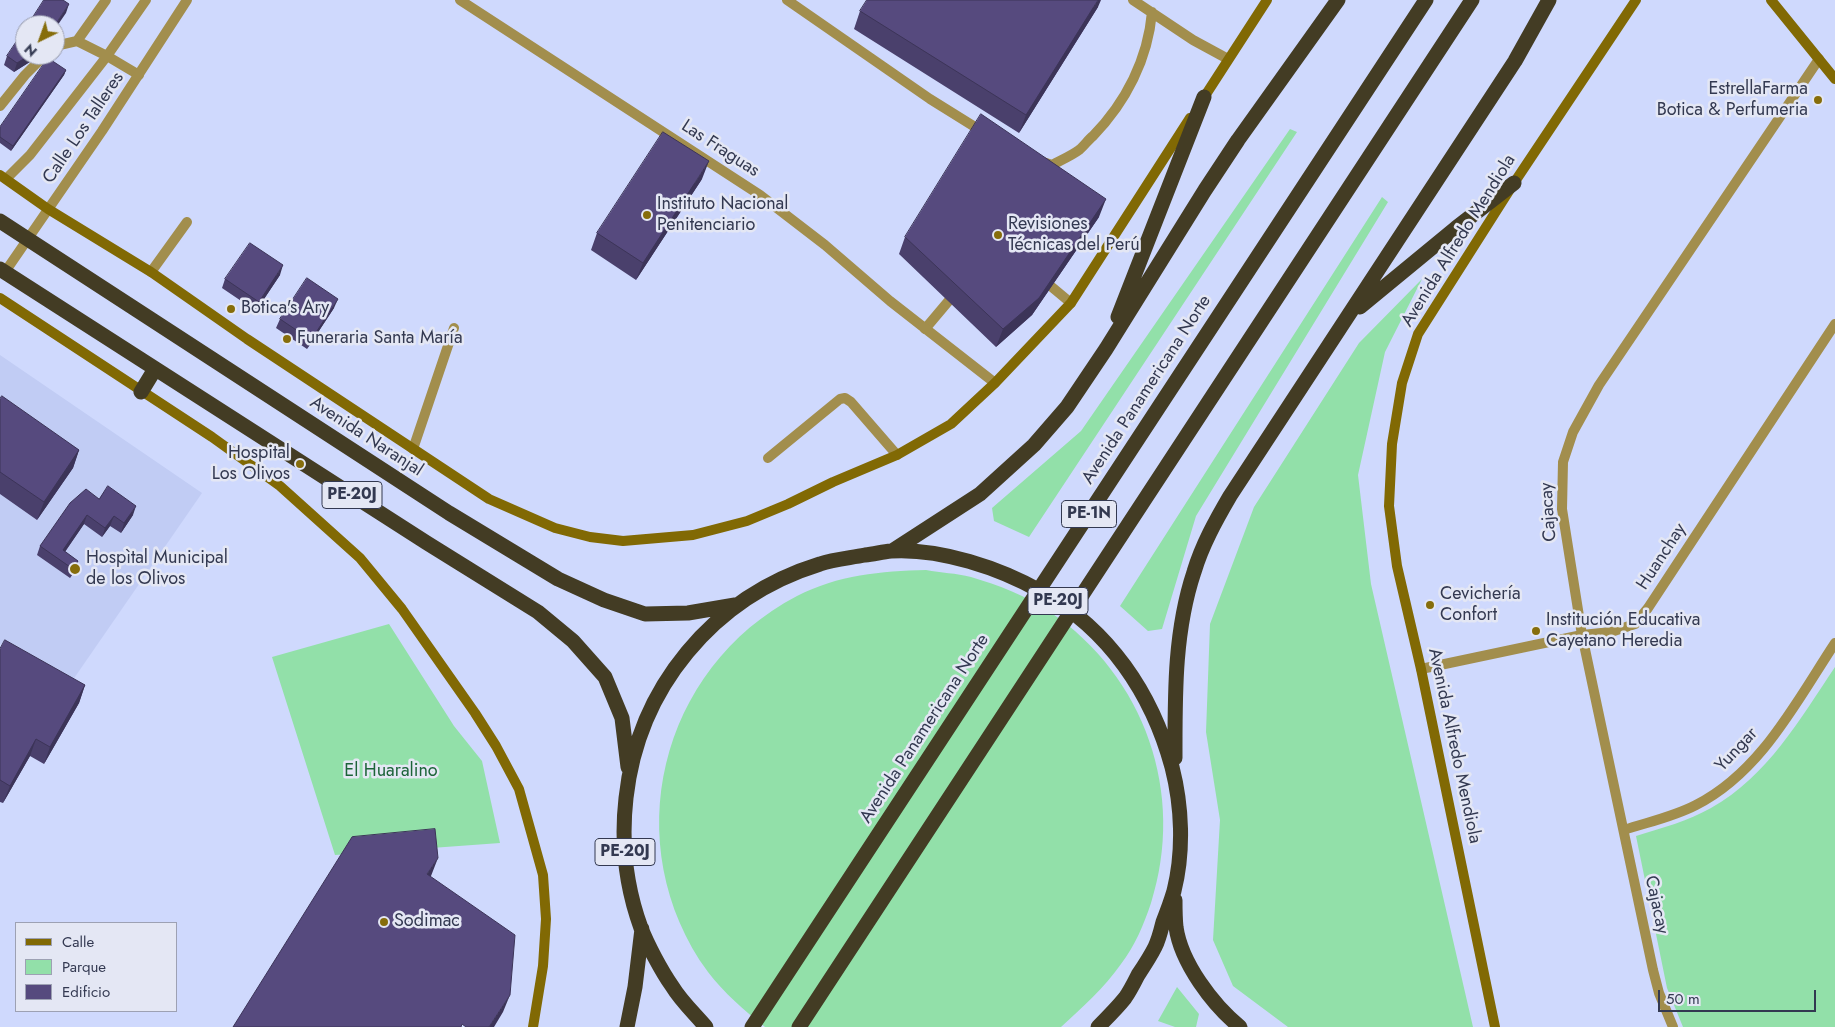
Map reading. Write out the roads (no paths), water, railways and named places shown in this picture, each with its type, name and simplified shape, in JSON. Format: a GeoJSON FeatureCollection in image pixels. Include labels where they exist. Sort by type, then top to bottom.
{"type":"FeatureCollection","features":[{"type":"Feature","properties":{"kind":"highway"},"geometry":{"type":"LineString","coordinates":[[892,551],[980,494],[1029,450],[1067,407],[1204,190],[1338,0]]}},
{"type":"Feature","properties":{"kind":"highway","name":"Avenida Panamericana Norte"},"geometry":{"type":"LineString","coordinates":[[752,1027],[1426,0]]}},
{"type":"Feature","properties":{"kind":"highway","name":"PE-1N"},"geometry":{"type":"LineString","coordinates":[[799,1027],[1472,0]]}},
{"type":"Feature","properties":{"kind":"highway"},"geometry":{"type":"LineString","coordinates":[[1176,782],[1175,699],[1182,620],[1194,571],[1205,542],[1230,496],[1515,61],[1549,0]]}},
{"type":"Feature","properties":{"kind":"highway"},"geometry":{"type":"LineString","coordinates":[[1106,348],[1204,97]]}},
{"type":"Feature","properties":{"kind":"highway"},"geometry":{"type":"LineString","coordinates":[[1348,318],[1456,228],[1514,183]]}},
{"type":"Feature","properties":{"kind":"highway","name":"Avenida Naranjal"},"geometry":{"type":"LineString","coordinates":[[0,221],[440,508],[558,579],[604,600],[645,614],[688,613],[736,605]]}},
{"type":"Feature","properties":{"kind":"highway","name":"PE-20J"},"geometry":{"type":"LineString","coordinates":[[2,271],[538,612],[573,642],[605,677],[622,718],[628,773]]}},
{"type":"Feature","properties":{"kind":"highway"},"geometry":{"type":"LineString","coordinates":[[141,392],[155,369]]}},
{"type":"Feature","properties":{"kind":"highway","name":"PE-20J"},"geometry":{"type":"LineString","coordinates":[[706,1027],[672,987],[642,929],[627,878],[622,826],[628,773],[643,724],[667,679],[698,638],[736,605],[777,580],[822,562],[892,551],[924,552],[978,563],[1020,579],[1058,601],[1093,629],[1123,662],[1147,699],[1164,740],[1176,782],[1180,818],[1180,845],[1174,889],[1155,947],[1125,998],[1098,1027]]}},
{"type":"Feature","properties":{"kind":"highway","name":"PE-20J"},"geometry":{"type":"LineString","coordinates":[[1174,889],[1176,929],[1188,965],[1208,995],[1240,1027]]}},
{"type":"Feature","properties":{"kind":"highway"},"geometry":{"type":"LineString","coordinates":[[627,1027],[635,987],[642,929]]}},
{"type":"Feature","properties":{"kind":"main road"},"geometry":{"type":"LineString","coordinates":[[897,455],[951,424],[995,383],[1071,303],[1267,0]]}},
{"type":"Feature","properties":{"kind":"main road","name":"Avenida Alfredo Mendiola"},"geometry":{"type":"LineString","coordinates":[[1495,1027],[1398,566],[1389,506],[1392,444],[1402,383],[1418,334],[1514,183],[1636,0]]}},
{"type":"Feature","properties":{"kind":"main road"},"geometry":{"type":"LineString","coordinates":[[1771,0],[1835,79]]}},
{"type":"Feature","properties":{"kind":"main road","name":"Avenida Naranjal"},"geometry":{"type":"LineString","coordinates":[[3,177],[48,209],[150,272],[247,339],[489,499],[555,528],[590,537],[623,541],[692,535],[748,521],[897,455]]}},
{"type":"Feature","properties":{"kind":"main road"},"geometry":{"type":"LineString","coordinates":[[0,298],[212,437],[280,486],[360,558],[402,609],[475,712],[496,746],[519,790],[543,876],[546,919],[543,966],[533,1027]]}},
{"type":"Feature","properties":{"kind":"street"},"geometry":{"type":"LineString","coordinates":[[77,41],[106,0]]}},
{"type":"Feature","properties":{"kind":"street"},"geometry":{"type":"LineString","coordinates":[[3,177],[30,156],[107,56],[146,0]]}},
{"type":"Feature","properties":{"kind":"street","name":"Calle Los Talleres"},"geometry":{"type":"LineString","coordinates":[[2,271],[28,239],[139,75],[187,0]]}},
{"type":"Feature","properties":{"kind":"street","name":"Las Fraguas"},"geometry":{"type":"LineString","coordinates":[[460,0],[760,194],[825,245],[890,301],[995,383]]}},
{"type":"Feature","properties":{"kind":"street"},"geometry":{"type":"LineString","coordinates":[[787,0],[930,99],[993,138]]}},
{"type":"Feature","properties":{"kind":"street"},"geometry":{"type":"LineString","coordinates":[[1133,0],[1193,40],[1228,59]]}},
{"type":"Feature","properties":{"kind":"street"},"geometry":{"type":"LineString","coordinates":[[1034,159],[1052,165],[1079,150],[1109,119],[1128,92],[1139,68],[1150,33],[1152,12]]}},
{"type":"Feature","properties":{"kind":"street"},"geometry":{"type":"LineString","coordinates":[[65,44],[77,41],[139,75]]}},
{"type":"Feature","properties":{"kind":"street","name":"Cajacay"},"geometry":{"type":"LineString","coordinates":[[1673,1027],[1658,993],[1582,635],[1562,509],[1563,462],[1573,432],[1605,377],[1819,60]]}},
{"type":"Feature","properties":{"kind":"street"},"geometry":{"type":"LineString","coordinates":[[0,106],[35,65]]}},
{"type":"Feature","properties":{"kind":"street"},"geometry":{"type":"LineString","coordinates":[[150,272],[187,222]]}},
{"type":"Feature","properties":{"kind":"street"},"geometry":{"type":"LineString","coordinates":[[1034,272],[1071,303]]}},
{"type":"Feature","properties":{"kind":"street"},"geometry":{"type":"LineString","coordinates":[[925,329],[966,280]]}},
{"type":"Feature","properties":{"kind":"street","name":"Huanchay"},"geometry":{"type":"LineString","coordinates":[[1421,669],[1582,635],[1611,632],[1635,624],[1648,608],[1835,324]]}},
{"type":"Feature","properties":{"kind":"street"},"geometry":{"type":"LineString","coordinates":[[413,449],[454,328]]}},
{"type":"Feature","properties":{"kind":"street"},"geometry":{"type":"LineString","coordinates":[[768,458],[840,399],[845,398],[851,402],[897,455]]}},
{"type":"Feature","properties":{"kind":"street","name":"Yungar"},"geometry":{"type":"LineString","coordinates":[[1624,830],[1695,806],[1717,793],[1740,775],[1759,756],[1835,643]]}},
{"type":"Feature","properties":{"kind":"place","name":"EstrellaFarma Botica & Perfumeria"},"geometry":{"type":"Point","coordinates":[1818,100]}},
{"type":"Feature","properties":{"kind":"place","name":"Instituto Nacional Penitenciario"},"geometry":{"type":"Point","coordinates":[647,215]}},
{"type":"Feature","properties":{"kind":"place","name":"Revisiones Técnicas del Perú"},"geometry":{"type":"Point","coordinates":[998,235]}},
{"type":"Feature","properties":{"kind":"place","name":"Botica's Ary"},"geometry":{"type":"Point","coordinates":[231,309]}},
{"type":"Feature","properties":{"kind":"place","name":"Funeraria Santa María"},"geometry":{"type":"Point","coordinates":[287,339]}},
{"type":"Feature","properties":{"kind":"place","name":"Hospital Los Olivos"},"geometry":{"type":"Point","coordinates":[300,464]}},
{"type":"Feature","properties":{"kind":"place","name":"Hospìtal Municipal de los Olivos"},"geometry":{"type":"Point","coordinates":[75,569]}},
{"type":"Feature","properties":{"kind":"place","name":"Cevichería Confort"},"geometry":{"type":"Point","coordinates":[1430,605]}},
{"type":"Feature","properties":{"kind":"place","name":"Institución Educativa Cayetano Heredia"},"geometry":{"type":"Point","coordinates":[1536,631]}},
{"type":"Feature","properties":{"kind":"place","name":"Sodimac"},"geometry":{"type":"Point","coordinates":[384,922]}},
{"type":"Feature","properties":{"kind":"park label","name":"El Huaralino"},"geometry":{"type":"Point","coordinates":[391,772]}}]}
